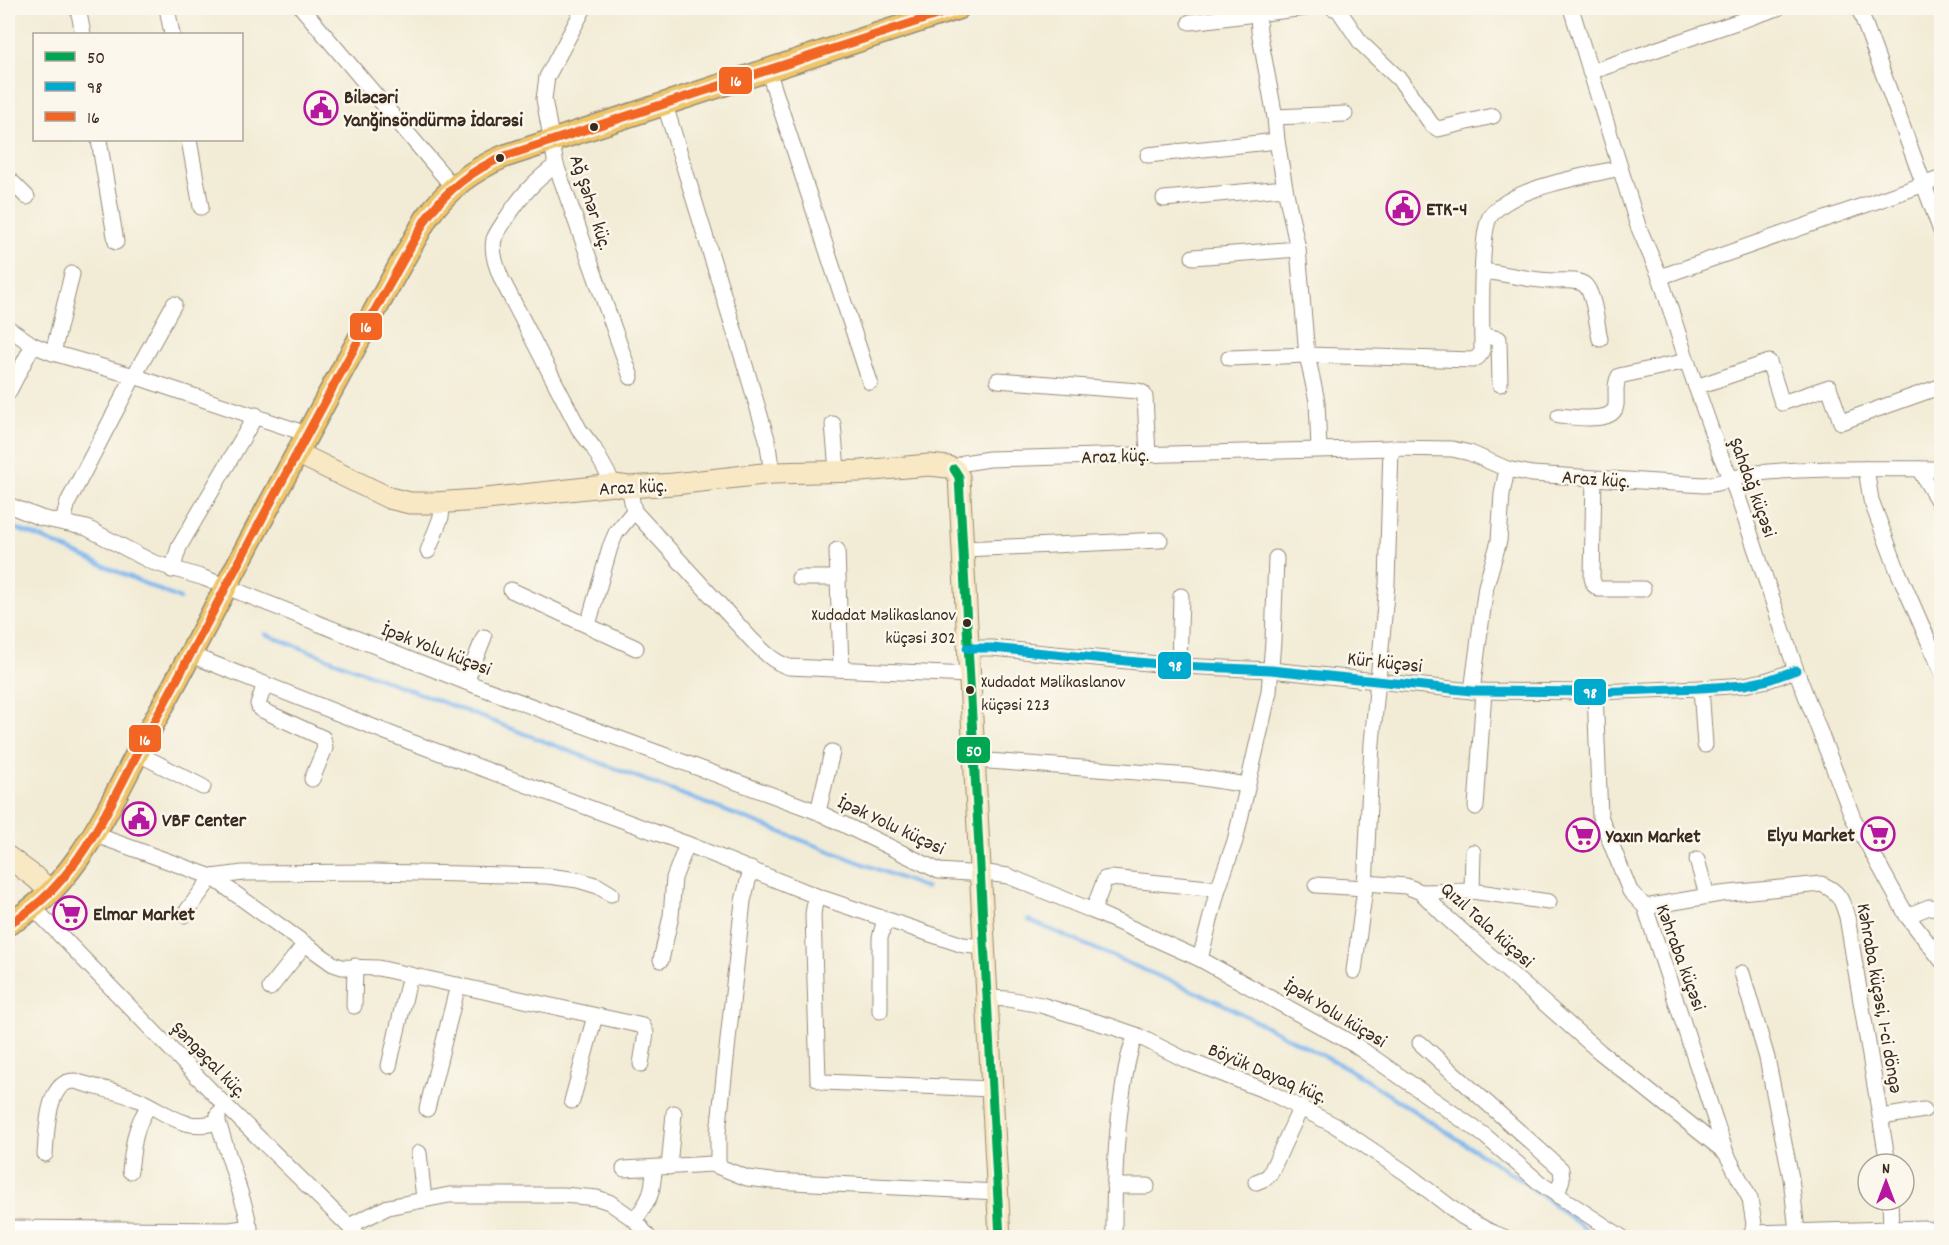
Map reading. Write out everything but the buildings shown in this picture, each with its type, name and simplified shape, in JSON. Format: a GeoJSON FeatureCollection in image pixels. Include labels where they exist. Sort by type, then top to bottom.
{"type":"FeatureCollection","features":[{"type":"Feature","properties":{"kind":"main road"},"geometry":{"type":"LineString","coordinates":[[8,924],[51,892],[93,834],[191,655],[302,443],[426,219],[453,187],[486,165],[505,156],[958,8]]}},
{"type":"Feature","properties":{"kind":"street"},"geometry":{"type":"LineString","coordinates":[[78,8],[83,33]]}},
{"type":"Feature","properties":{"kind":"street"},"geometry":{"type":"LineString","coordinates":[[167,8],[172,33]]}},
{"type":"Feature","properties":{"kind":"street"},"geometry":{"type":"LineString","coordinates":[[302,8],[453,187]]}},
{"type":"Feature","properties":{"kind":"street","name":"Ağ Şəhər küç."},"geometry":{"type":"LineString","coordinates":[[584,8],[544,88],[545,109],[556,165],[631,377]]}},
{"type":"Feature","properties":{"kind":"street"},"geometry":{"type":"LineString","coordinates":[[1190,22],[1259,11],[1305,8]]}},
{"type":"Feature","properties":{"kind":"street"},"geometry":{"type":"LineString","coordinates":[[1338,8],[1361,43],[1394,73],[1432,125],[1438,129],[1493,116]]}},
{"type":"Feature","properties":{"kind":"street","name":"Şahdağ küçəsi"},"geometry":{"type":"LineString","coordinates":[[1571,8],[1643,239],[1660,277],[1687,361],[1796,670],[1853,818],[1907,916],[1941,961]]}},
{"type":"Feature","properties":{"kind":"street"},"geometry":{"type":"LineString","coordinates":[[1590,72],[1778,8]]}},
{"type":"Feature","properties":{"kind":"street"},"geometry":{"type":"LineString","coordinates":[[1859,8],[1941,234]]}},
{"type":"Feature","properties":{"kind":"street"},"geometry":{"type":"LineString","coordinates":[[1259,11],[1277,141],[1298,249],[1307,355],[1317,401],[1319,449]]}},
{"type":"Feature","properties":{"kind":"street"},"geometry":{"type":"LineString","coordinates":[[768,70],[870,382]]}},
{"type":"Feature","properties":{"kind":"street"},"geometry":{"type":"LineString","coordinates":[[665,105],[751,386],[766,439],[772,473]]}},
{"type":"Feature","properties":{"kind":"street"},"geometry":{"type":"LineString","coordinates":[[1275,117],[1345,114]]}},
{"type":"Feature","properties":{"kind":"street"},"geometry":{"type":"LineString","coordinates":[[99,141],[116,242]]}},
{"type":"Feature","properties":{"kind":"street"},"geometry":{"type":"LineString","coordinates":[[189,141],[201,207]]}},
{"type":"Feature","properties":{"kind":"street"},"geometry":{"type":"LineString","coordinates":[[1148,155],[1277,141]]}},
{"type":"Feature","properties":{"kind":"street"},"geometry":{"type":"LineString","coordinates":[[556,165],[536,180],[511,211],[494,241],[495,260],[502,280],[579,429],[622,486],[634,511],[770,658],[778,663],[789,667],[969,675]]}},
{"type":"Feature","properties":{"kind":"street"},"geometry":{"type":"LineString","coordinates":[[1229,358],[1307,355],[1473,360],[1482,352],[1483,271],[1486,232],[1490,216],[1515,197],[1534,189],[1620,168]]}},
{"type":"Feature","properties":{"kind":"street"},"geometry":{"type":"LineString","coordinates":[[8,178],[27,197]]}},
{"type":"Feature","properties":{"kind":"street"},"geometry":{"type":"LineString","coordinates":[[1660,277],[1941,178]]}},
{"type":"Feature","properties":{"kind":"street"},"geometry":{"type":"LineString","coordinates":[[1164,199],[1285,188]]}},
{"type":"Feature","properties":{"kind":"street"},"geometry":{"type":"LineString","coordinates":[[1193,257],[1298,249]]}},
{"type":"Feature","properties":{"kind":"street"},"geometry":{"type":"LineString","coordinates":[[1483,271],[1511,274],[1539,281],[1577,281],[1584,285],[1590,291],[1600,339]]}},
{"type":"Feature","properties":{"kind":"street"},"geometry":{"type":"LineString","coordinates":[[52,353],[72,274]]}},
{"type":"Feature","properties":{"kind":"street"},"geometry":{"type":"LineString","coordinates":[[63,522],[68,502],[174,304]]}},
{"type":"Feature","properties":{"kind":"street"},"geometry":{"type":"LineString","coordinates":[[8,328],[33,345],[52,353],[134,376],[256,415],[302,443]]}},
{"type":"Feature","properties":{"kind":"street"},"geometry":{"type":"LineString","coordinates":[[1482,335],[1499,339],[1500,384]]}},
{"type":"Feature","properties":{"kind":"street"},"geometry":{"type":"LineString","coordinates":[[8,393],[33,345]]}},
{"type":"Feature","properties":{"kind":"street"},"geometry":{"type":"LineString","coordinates":[[1559,416],[1603,417],[1612,414],[1616,408],[1616,382],[1619,376],[1687,361]]}},
{"type":"Feature","properties":{"kind":"street"},"geometry":{"type":"LineString","coordinates":[[1696,387],[1769,362],[1782,403],[1829,387],[1842,422],[1941,386]]}},
{"type":"Feature","properties":{"kind":"street"},"geometry":{"type":"LineString","coordinates":[[998,380],[1143,393],[1148,454]]}},
{"type":"Feature","properties":{"kind":"street"},"geometry":{"type":"LineString","coordinates":[[172,570],[179,547],[256,415]]}},
{"type":"Feature","properties":{"kind":"street"},"geometry":{"type":"LineString","coordinates":[[833,424],[837,470]]}},
{"type":"Feature","properties":{"kind":"street","name":"Araz küç."},"geometry":{"type":"LineString","coordinates":[[302,443],[389,498],[410,503],[674,484],[772,473],[861,471],[929,465],[954,469],[974,460],[1319,449],[1452,449],[1470,453],[1507,469],[1532,474],[1704,485],[1748,474],[1779,471],[1866,468],[1941,469]]}},
{"type":"Feature","properties":{"kind":"street"},"geometry":{"type":"LineString","coordinates":[[1354,971],[1365,886],[1372,743],[1387,584],[1391,448]]}},
{"type":"Feature","properties":{"kind":"street"},"geometry":{"type":"LineString","coordinates":[[1866,468],[1871,500],[1897,570],[1941,672]]}},
{"type":"Feature","properties":{"kind":"street"},"geometry":{"type":"LineString","coordinates":[[954,469],[959,477],[967,648],[976,760],[1000,1238]]}},
{"type":"Feature","properties":{"kind":"street"},"geometry":{"type":"LineString","coordinates":[[1476,807],[1478,691],[1486,586],[1499,541],[1502,494],[1507,469]]}},
{"type":"Feature","properties":{"kind":"street"},"geometry":{"type":"LineString","coordinates":[[1919,469],[1941,508]]}},
{"type":"Feature","properties":{"kind":"street"},"geometry":{"type":"LineString","coordinates":[[1594,478],[1592,578],[1594,585],[1599,589],[1643,589]]}},
{"type":"Feature","properties":{"kind":"street"},"geometry":{"type":"LineString","coordinates":[[428,551],[441,517],[443,502]]}},
{"type":"Feature","properties":{"kind":"street","name":"İpək Yolu küçəsi"},"geometry":{"type":"LineString","coordinates":[[8,505],[41,518],[87,528],[172,570],[204,578],[466,682],[818,812],[939,871],[980,872],[1019,880],[1200,959],[1355,1045],[1484,1135],[1541,1185],[1623,1238]]}},
{"type":"Feature","properties":{"kind":"street"},"geometry":{"type":"LineString","coordinates":[[588,625],[610,547],[616,533],[634,511]]}},
{"type":"Feature","properties":{"kind":"street"},"geometry":{"type":"LineString","coordinates":[[963,549],[1160,540]]}},
{"type":"Feature","properties":{"kind":"street"},"geometry":{"type":"LineString","coordinates":[[837,550],[841,668]]}},
{"type":"Feature","properties":{"kind":"street"},"geometry":{"type":"LineString","coordinates":[[1200,959],[1218,890],[1235,841],[1269,692],[1276,558]]}},
{"type":"Feature","properties":{"kind":"street"},"geometry":{"type":"LineString","coordinates":[[799,578],[838,578]]}},
{"type":"Feature","properties":{"kind":"street"},"geometry":{"type":"LineString","coordinates":[[511,590],[636,648]]}},
{"type":"Feature","properties":{"kind":"street"},"geometry":{"type":"LineString","coordinates":[[1179,666],[1181,596]]}},
{"type":"Feature","properties":{"kind":"street"},"geometry":{"type":"LineString","coordinates":[[466,682],[484,637]]}},
{"type":"Feature","properties":{"kind":"street","name":"Kür küçəsi"},"geometry":{"type":"LineString","coordinates":[[967,648],[992,648],[1179,666],[1271,670],[1478,691],[1595,692],[1701,688],[1744,685],[1768,680],[1796,670]]}},
{"type":"Feature","properties":{"kind":"street"},"geometry":{"type":"LineString","coordinates":[[191,655],[411,742],[687,844],[816,896],[963,945],[985,945]]}},
{"type":"Feature","properties":{"kind":"street"},"geometry":{"type":"LineString","coordinates":[[265,684],[258,704],[260,709],[323,738],[325,748],[312,779]]}},
{"type":"Feature","properties":{"kind":"street"},"geometry":{"type":"LineString","coordinates":[[1701,688],[1704,745]]}},
{"type":"Feature","properties":{"kind":"street","name":"Kəhraba küçəsi"},"geometry":{"type":"LineString","coordinates":[[1595,692],[1600,816],[1630,891],[1645,907],[1726,1153],[1750,1199],[1754,1215],[1750,1235]]}},
{"type":"Feature","properties":{"kind":"street"},"geometry":{"type":"LineString","coordinates":[[818,812],[832,752]]}},
{"type":"Feature","properties":{"kind":"street"},"geometry":{"type":"LineString","coordinates":[[137,753],[203,787]]}},
{"type":"Feature","properties":{"kind":"street"},"geometry":{"type":"LineString","coordinates":[[976,760],[1190,776],[1247,785]]}},
{"type":"Feature","properties":{"kind":"street"},"geometry":{"type":"LineString","coordinates":[[93,834],[212,877],[333,964],[342,967],[371,967],[643,1026],[646,1033],[641,1064]]}},
{"type":"Feature","properties":{"kind":"street"},"geometry":{"type":"LineString","coordinates":[[661,960],[671,916],[674,878],[687,844]]}},
{"type":"Feature","properties":{"kind":"street"},"geometry":{"type":"LineString","coordinates":[[1472,891],[1473,852]]}},
{"type":"Feature","properties":{"kind":"street"},"geometry":{"type":"LineString","coordinates":[[8,856],[51,892]]}},
{"type":"Feature","properties":{"kind":"street"},"geometry":{"type":"LineString","coordinates":[[1698,860],[1707,896]]}},
{"type":"Feature","properties":{"kind":"street"},"geometry":{"type":"LineString","coordinates":[[718,1166],[718,1133],[743,901],[751,869]]}},
{"type":"Feature","properties":{"kind":"street"},"geometry":{"type":"LineString","coordinates":[[184,915],[212,877],[243,873],[374,872],[537,876],[578,880],[598,886],[611,894]]}},
{"type":"Feature","properties":{"kind":"street"},"geometry":{"type":"LineString","coordinates":[[1094,911],[1105,879],[1218,890]]}},
{"type":"Feature","properties":{"kind":"street","name":"Kəhraba küçəsi, 1-ci döngə"},"geometry":{"type":"LineString","coordinates":[[1645,907],[1707,896],[1821,884],[1832,888],[1841,897],[1847,917],[1886,1152]]}},
{"type":"Feature","properties":{"kind":"street","name":"Qızıl Tala küçəsi"},"geometry":{"type":"LineString","coordinates":[[1316,885],[1406,886],[1421,892],[1478,946],[1600,1052],[1726,1153]]}},
{"type":"Feature","properties":{"kind":"street"},"geometry":{"type":"LineString","coordinates":[[1421,892],[1472,891],[1549,902]]}},
{"type":"Feature","properties":{"kind":"street"},"geometry":{"type":"LineString","coordinates":[[816,896],[813,914],[818,1079],[824,1082],[992,1089]]}},
{"type":"Feature","properties":{"kind":"street","name":"Şəngəçal küç."},"geometry":{"type":"LineString","coordinates":[[33,907],[219,1099],[361,1238]]}},
{"type":"Feature","properties":{"kind":"street"},"geometry":{"type":"LineString","coordinates":[[1907,916],[1929,907],[1941,908]]}},
{"type":"Feature","properties":{"kind":"street"},"geometry":{"type":"LineString","coordinates":[[880,1011],[879,938],[885,919]]}},
{"type":"Feature","properties":{"kind":"street"},"geometry":{"type":"LineString","coordinates":[[270,988],[305,944]]}},
{"type":"Feature","properties":{"kind":"street"},"geometry":{"type":"LineString","coordinates":[[354,1006],[355,966]]}},
{"type":"Feature","properties":{"kind":"street"},"geometry":{"type":"LineString","coordinates":[[1742,973],[1767,1058],[1791,1178],[1797,1231]]}},
{"type":"Feature","properties":{"kind":"street"},"geometry":{"type":"LineString","coordinates":[[389,1066],[410,975]]}},
{"type":"Feature","properties":{"kind":"street"},"geometry":{"type":"LineString","coordinates":[[427,1109],[458,985]]}},
{"type":"Feature","properties":{"kind":"street","name":"Böyük Dayaq küç."},"geometry":{"type":"LineString","coordinates":[[989,998],[1041,1005],[1136,1035],[1184,1059],[1269,1092],[1336,1126],[1406,1173],[1463,1217],[1506,1238]]}},
{"type":"Feature","properties":{"kind":"street"},"geometry":{"type":"LineString","coordinates":[[572,1101],[595,1016]]}},
{"type":"Feature","properties":{"kind":"street"},"geometry":{"type":"LineString","coordinates":[[1114,1238],[1117,1126],[1128,1058],[1136,1035]]}},
{"type":"Feature","properties":{"kind":"street"},"geometry":{"type":"LineString","coordinates":[[1420,1043],[1561,1169],[1562,1179],[1557,1195]]}},
{"type":"Feature","properties":{"kind":"street"},"geometry":{"type":"LineString","coordinates":[[45,1154],[52,1101],[59,1086],[66,1081],[75,1081],[126,1096],[168,1117],[193,1126],[205,1126],[218,1122]]}},
{"type":"Feature","properties":{"kind":"street"},"geometry":{"type":"LineString","coordinates":[[8,1228],[53,1233],[230,1230],[250,1232],[218,1122],[219,1099]]}},
{"type":"Feature","properties":{"kind":"street"},"geometry":{"type":"LineString","coordinates":[[130,1172],[135,1132],[142,1115],[149,1106]]}},
{"type":"Feature","properties":{"kind":"street"},"geometry":{"type":"LineString","coordinates":[[1256,1182],[1270,1174],[1301,1107]]}},
{"type":"Feature","properties":{"kind":"street"},"geometry":{"type":"LineString","coordinates":[[1882,1118],[1924,1110]]}},
{"type":"Feature","properties":{"kind":"street"},"geometry":{"type":"LineString","coordinates":[[635,1220],[649,1200],[662,1168],[674,1113]]}},
{"type":"Feature","properties":{"kind":"street"},"geometry":{"type":"LineString","coordinates":[[419,1153],[424,1199]]}},
{"type":"Feature","properties":{"kind":"street"},"geometry":{"type":"LineString","coordinates":[[624,1169],[718,1166],[747,1178],[772,1181],[998,1192]]}},
{"type":"Feature","properties":{"kind":"street"},"geometry":{"type":"LineString","coordinates":[[1114,1186],[1147,1186]]}},
{"type":"Feature","properties":{"kind":"street"},"geometry":{"type":"LineString","coordinates":[[349,1226],[387,1207],[449,1195],[563,1195],[597,1198],[609,1202],[635,1220],[649,1238]]}},
{"type":"Feature","properties":{"kind":"street"},"geometry":{"type":"LineString","coordinates":[[1890,1212],[1891,1229]]}},
{"type":"Feature","properties":{"kind":"street"},"geometry":{"type":"LineString","coordinates":[[1750,1235],[1797,1231],[1891,1229],[1930,1230],[1937,1238]]}},
{"type":"Feature","properties":{"kind":"waterway"},"geometry":{"type":"LineString","coordinates":[[8,526],[39,537],[180,599]]}},
{"type":"Feature","properties":{"kind":"waterway"},"geometry":{"type":"LineString","coordinates":[[265,634],[926,888]]}},
{"type":"Feature","properties":{"kind":"waterway"},"geometry":{"type":"LineString","coordinates":[[1028,920],[1219,1002],[1347,1068],[1523,1181],[1597,1238]]}},
{"type":"Feature","properties":{"kind":"transit line","name":"16"},"geometry":{"type":"LineString","coordinates":[[8,924],[32,908],[54,888],[90,840],[381,300],[426,219],[443,198],[471,174],[505,156],[958,8]]}},
{"type":"Feature","properties":{"kind":"transit line","name":"50"},"geometry":{"type":"LineString","coordinates":[[954,469],[959,477],[1000,1238]]}},
{"type":"Feature","properties":{"kind":"transit line","name":"98"},"geometry":{"type":"LineString","coordinates":[[967,648],[992,648],[1179,666],[1271,670],[1472,691],[1595,692],[1701,688],[1744,685],[1768,680],[1796,670]]}},
{"type":"Feature","properties":{"kind":"place","name":"Biləcəri Yanğinsöndürmə İdarəsi"},"geometry":{"type":"Point","coordinates":[321,108]}},
{"type":"Feature","properties":{"kind":"place","name":"ETK-4"},"geometry":{"type":"Point","coordinates":[1403,208]}},
{"type":"Feature","properties":{"kind":"place","name":"Xudadat Məlikaslanov küçəsi 302"},"geometry":{"type":"Point","coordinates":[967,623]}},
{"type":"Feature","properties":{"kind":"place","name":"Xudadat Məlikaslanov küçəsi 223"},"geometry":{"type":"Point","coordinates":[970,690]}},
{"type":"Feature","properties":{"kind":"place","name":"VBF Center"},"geometry":{"type":"Point","coordinates":[139,819]}},
{"type":"Feature","properties":{"kind":"place","name":"Elyu Market"},"geometry":{"type":"Point","coordinates":[1878,834]}},
{"type":"Feature","properties":{"kind":"place","name":"Yaxın Market"},"geometry":{"type":"Point","coordinates":[1583,835]}},
{"type":"Feature","properties":{"kind":"place","name":"Elmar Market"},"geometry":{"type":"Point","coordinates":[70,913]}}]}
